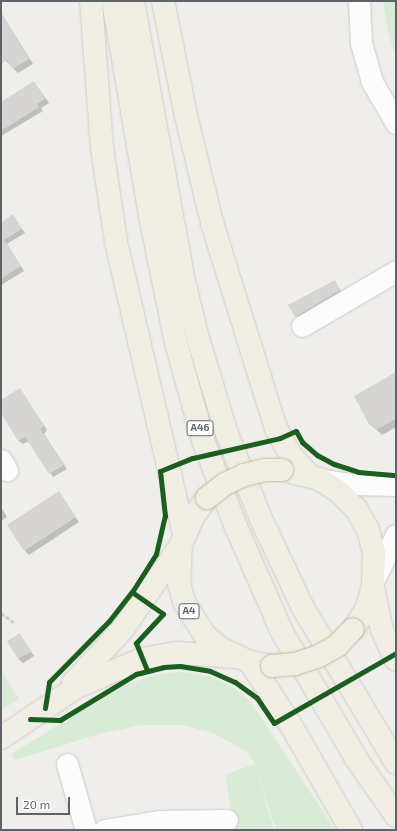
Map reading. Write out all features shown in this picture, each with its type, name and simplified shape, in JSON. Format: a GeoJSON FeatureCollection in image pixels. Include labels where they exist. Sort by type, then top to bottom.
{"type":"FeatureCollection","features":[{"type":"Feature","properties":{"kind":"highway"},"geometry":{"type":"LineString","coordinates":[[91,1],[102,148],[116,242],[183,539]]}},
{"type":"Feature","properties":{"kind":"highway","name":"A46"},"geometry":{"type":"LineString","coordinates":[[113,1],[151,224],[176,343],[203,440],[236,527],[282,632],[357,760],[396,816]]}},
{"type":"Feature","properties":{"kind":"highway","name":"A46"},"geometry":{"type":"LineString","coordinates":[[133,1],[184,281],[198,339],[227,434],[261,519],[303,608],[396,763]]}},
{"type":"Feature","properties":{"kind":"highway"},"geometry":{"type":"LineString","coordinates":[[163,1],[212,223],[276,428],[290,454],[314,477]]}},
{"type":"Feature","properties":{"kind":"highway","name":"A4"},"geometry":{"type":"LineString","coordinates":[[1,738],[58,698],[77,687],[142,659],[178,653],[243,660],[272,666],[295,664],[317,657],[337,646],[353,629],[366,610],[374,582],[374,553],[368,530],[360,516],[339,492],[314,477],[282,470],[266,470],[244,475],[225,484],[207,498],[194,515],[183,539],[123,629],[58,698]]}},
{"type":"Feature","properties":{"kind":"highway","name":"A4"},"geometry":{"type":"LineString","coordinates":[[183,539],[180,583],[187,608],[205,635],[243,660]]}},
{"type":"Feature","properties":{"kind":"highway"},"geometry":{"type":"LineString","coordinates":[[374,582],[382,630],[396,660]]}},
{"type":"Feature","properties":{"kind":"highway"},"geometry":{"type":"LineString","coordinates":[[243,660],[292,726],[351,830]]}},
{"type":"Feature","properties":{"kind":"street"},"geometry":{"type":"LineString","coordinates":[[359,1],[361,43],[372,82],[396,123]]}},
{"type":"Feature","properties":{"kind":"street"},"geometry":{"type":"LineString","coordinates":[[302,326],[396,271]]}},
{"type":"Feature","properties":{"kind":"street"},"geometry":{"type":"LineString","coordinates":[[314,477],[350,484],[396,485]]}},
{"type":"Feature","properties":{"kind":"street"},"geometry":{"type":"LineString","coordinates":[[374,582],[396,535]]}},
{"type":"Feature","properties":{"kind":"street"},"geometry":{"type":"LineString","coordinates":[[67,764],[86,830]]}},
{"type":"Feature","properties":{"kind":"street"},"geometry":{"type":"LineString","coordinates":[[104,830],[160,821],[227,820]]}},
{"type":"Feature","properties":{"kind":"path"},"geometry":{"type":"LineString","coordinates":[[1,614],[14,623]]}},
{"type":"Feature","properties":{"kind":"green space"},"geometry":{"type":"Polygon","coordinates":[[[383,1],[396,1],[396,56],[389,36],[383,1]]]}},
{"type":"Feature","properties":{"kind":"green space"},"geometry":{"type":"Polygon","coordinates":[[[1,669],[19,699],[1,710],[1,669]]]}},
{"type":"Feature","properties":{"kind":"green space"},"geometry":{"type":"Polygon","coordinates":[[[182,672],[210,676],[232,686],[251,702],[335,830],[276,830],[255,765],[274,830],[149,830],[232,827],[226,774],[255,764],[248,752],[211,732],[181,725],[141,725],[99,734],[15,760],[11,754],[119,688],[156,674],[182,672]]]}},
{"type":"Feature","properties":{"kind":"building"},"geometry":{"type":"Polygon","coordinates":[[[1,12],[29,59],[13,69],[7,60],[1,64],[1,12]]]}},
{"type":"Feature","properties":{"kind":"building"},"geometry":{"type":"Polygon","coordinates":[[[34,81],[45,99],[37,104],[39,107],[1,131],[1,102],[34,81]]]}},
{"type":"Feature","properties":{"kind":"building"},"geometry":{"type":"Polygon","coordinates":[[[13,214],[22,229],[4,240],[21,266],[1,279],[1,223],[13,214]]]}},
{"type":"Feature","properties":{"kind":"building"},"geometry":{"type":"Polygon","coordinates":[[[335,280],[340,290],[295,317],[288,305],[335,280]]]}},
{"type":"Feature","properties":{"kind":"building"},"geometry":{"type":"Polygon","coordinates":[[[396,372],[396,419],[376,430],[372,424],[369,425],[354,396],[396,372]]]}},
{"type":"Feature","properties":{"kind":"building"},"geometry":{"type":"Polygon","coordinates":[[[20,388],[44,426],[40,429],[64,465],[49,474],[25,437],[18,441],[1,413],[1,400],[20,388]]]}},
{"type":"Feature","properties":{"kind":"building"},"geometry":{"type":"Polygon","coordinates":[[[59,491],[76,517],[24,551],[7,525],[59,491]]]}},
{"type":"Feature","properties":{"kind":"building"},"geometry":{"type":"Polygon","coordinates":[[[20,633],[31,652],[18,659],[7,641],[20,633]]]}},
{"type":"Feature","properties":{"kind":"cycle path"},"geometry":{"type":"LineString","coordinates":[[45,708],[49,682],[109,621],[132,592],[156,554],[165,516],[160,471],[193,458],[280,438],[296,431],[302,442],[317,455],[334,464],[358,472],[396,475]]}},
{"type":"Feature","properties":{"kind":"cycle path"},"geometry":{"type":"LineString","coordinates":[[132,592],[163,614],[136,643],[147,670]]}},
{"type":"Feature","properties":{"kind":"cycle path"},"geometry":{"type":"LineString","coordinates":[[30,719],[60,720],[136,674],[164,667],[180,666],[210,671],[235,682],[257,698],[274,723],[396,653]]}}]}
